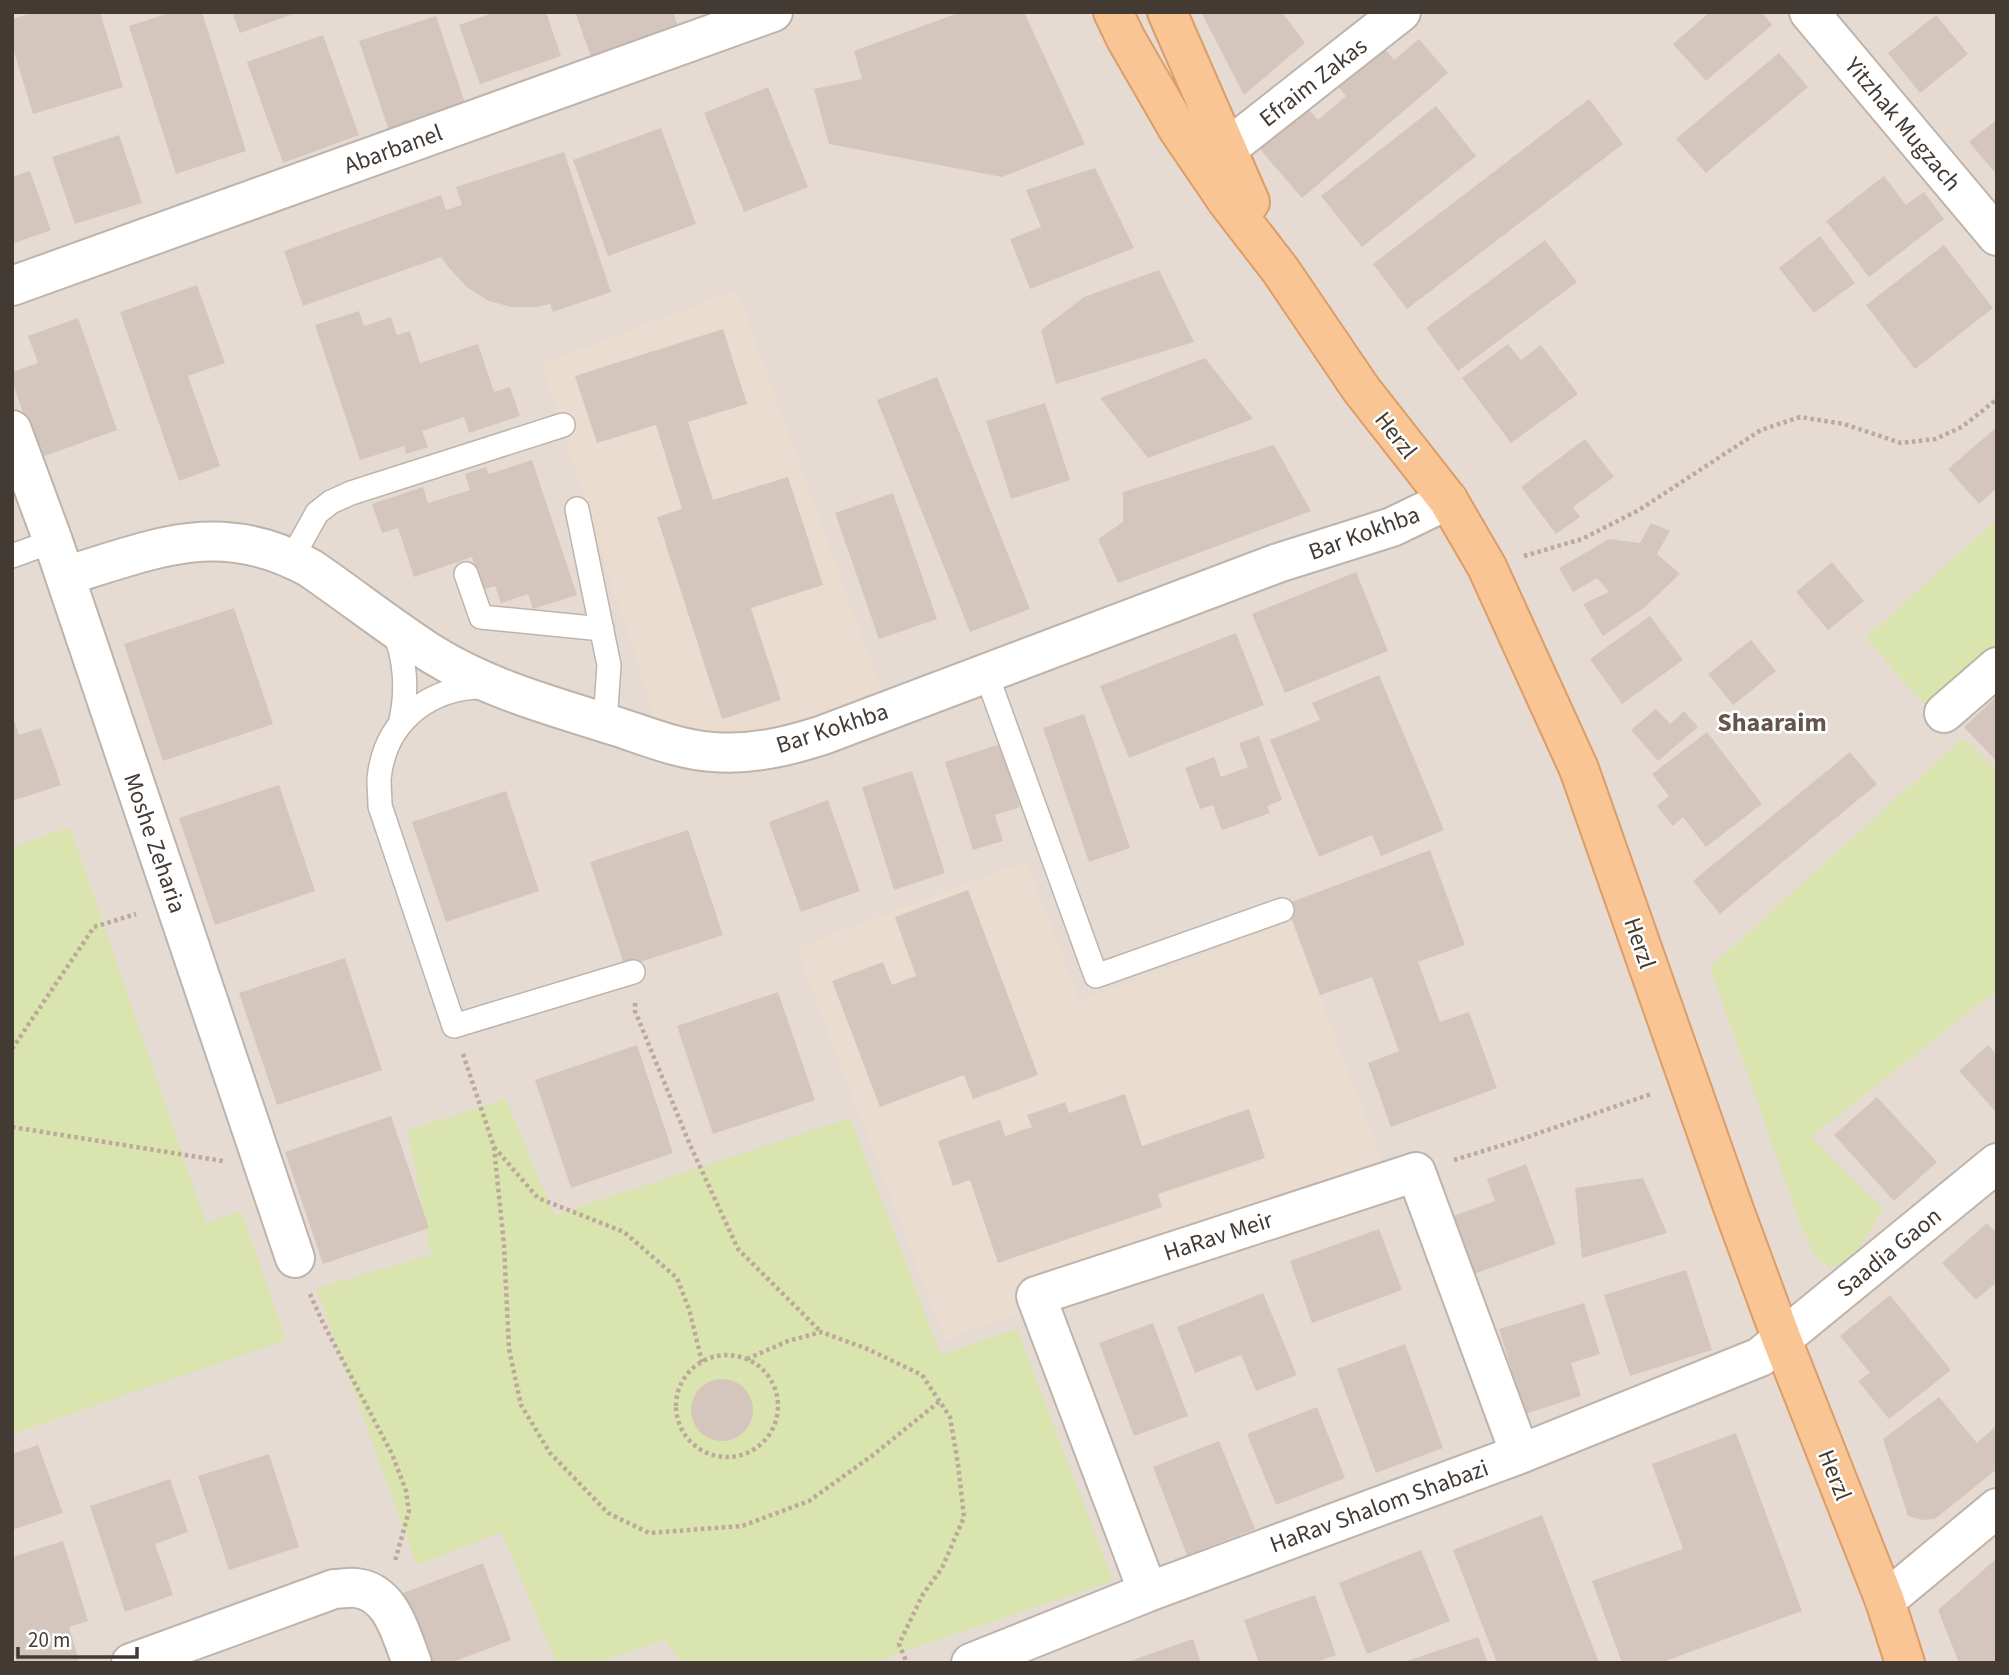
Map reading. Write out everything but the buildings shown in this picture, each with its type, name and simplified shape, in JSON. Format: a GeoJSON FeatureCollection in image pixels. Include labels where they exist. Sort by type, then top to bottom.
{"type":"FeatureCollection","features":[{"type":"Feature","properties":{"kind":"main road","name":"Herzl"},"geometry":{"type":"LineString","coordinates":[[1113,12],[1178,129],[1227,201],[1281,271],[1361,389],[1448,500],[1487,567],[1579,769],[1733,1207],[1782,1340],[1885,1601],[1905,1663]]}},
{"type":"Feature","properties":{"kind":"main road","name":"Herzl"},"geometry":{"type":"LineString","coordinates":[[1167,12],[1227,154],[1281,271]]}},
{"type":"Feature","properties":{"kind":"street","name":"Abarbanel"},"geometry":{"type":"LineString","coordinates":[[12,286],[773,12]]}},
{"type":"Feature","properties":{"kind":"street","name":"Efraim Zakas"},"geometry":{"type":"LineString","coordinates":[[1227,154],[1237,141],[1401,12]]}},
{"type":"Feature","properties":{"kind":"street","name":"Yitzhak Mugzach"},"geometry":{"type":"LineString","coordinates":[[1810,12],[1997,236]]}},
{"type":"Feature","properties":{"kind":"street","name":"Moshe Zeharia"},"geometry":{"type":"LineString","coordinates":[[12,430],[59,558],[295,1258]]}},
{"type":"Feature","properties":{"kind":"street","name":"Bar Kokhba"},"geometry":{"type":"LineString","coordinates":[[59,558],[213,540],[263,548],[292,558],[432,654],[501,688],[688,748],[711,752],[758,751],[822,735],[1296,557],[1392,527],[1448,500]]}},
{"type":"Feature","properties":{"kind":"street"},"geometry":{"type":"LineString","coordinates":[[1944,713],[1997,667]]}},
{"type":"Feature","properties":{"kind":"street","name":"Saadia Gaon"},"geometry":{"type":"LineString","coordinates":[[1782,1340],[1997,1163]]}},
{"type":"Feature","properties":{"kind":"street"},"geometry":{"type":"LineString","coordinates":[[1416,1171],[1520,1454]]}},
{"type":"Feature","properties":{"kind":"street","name":"HaRav Meir"},"geometry":{"type":"LineString","coordinates":[[1148,1592],[1035,1296],[1416,1171]]}},
{"type":"Feature","properties":{"kind":"street","name":"HaRav Shalom Shabazi"},"geometry":{"type":"LineString","coordinates":[[971,1663],[1148,1592],[1520,1454],[1760,1357],[1782,1340]]}},
{"type":"Feature","properties":{"kind":"street"},"geometry":{"type":"LineString","coordinates":[[1885,1601],[1997,1508]]}},
{"type":"Feature","properties":{"kind":"street"},"geometry":{"type":"LineString","coordinates":[[131,1663],[334,1589],[357,1588],[379,1597],[394,1616],[412,1663]]}},
{"type":"Feature","properties":{"kind":"lane"},"geometry":{"type":"LineString","coordinates":[[292,558],[317,513],[331,502],[351,493],[564,425]]}},
{"type":"Feature","properties":{"kind":"lane"},"geometry":{"type":"LineString","coordinates":[[577,509],[610,665],[605,723]]}},
{"type":"Feature","properties":{"kind":"lane"},"geometry":{"type":"LineString","coordinates":[[12,556],[59,558]]}},
{"type":"Feature","properties":{"kind":"lane"},"geometry":{"type":"LineString","coordinates":[[466,574],[481,617],[602,629]]}},
{"type":"Feature","properties":{"kind":"lane"},"geometry":{"type":"LineString","coordinates":[[390,624],[399,646],[404,676],[400,724]]}},
{"type":"Feature","properties":{"kind":"lane"},"geometry":{"type":"LineString","coordinates":[[986,673],[1096,976],[1282,910]]}},
{"type":"Feature","properties":{"kind":"lane"},"geometry":{"type":"LineString","coordinates":[[501,688],[472,688],[443,694],[425,702],[400,724],[389,743],[380,777],[380,806],[454,1026],[633,972]]}},
{"type":"Feature","properties":{"kind":"path"},"geometry":{"type":"LineString","coordinates":[[1487,567],[1582,539],[1639,510],[1761,430],[1800,417],[1844,424],[1901,443],[1935,439],[1962,427],[1997,398]]}},
{"type":"Feature","properties":{"kind":"path"},"geometry":{"type":"LineString","coordinates":[[12,1049],[94,927],[175,901]]}},
{"type":"Feature","properties":{"kind":"path"},"geometry":{"type":"LineString","coordinates":[[633,972],[635,1011],[690,1145],[738,1249],[821,1332],[865,1348],[922,1375],[950,1417],[964,1517],[942,1568],[923,1594],[899,1644],[907,1663]]}},
{"type":"Feature","properties":{"kind":"path"},"geometry":{"type":"LineString","coordinates":[[454,1026],[494,1147],[504,1245],[509,1349],[521,1405],[550,1453],[608,1513],[649,1533],[741,1526],[809,1501],[873,1455],[940,1401]]}},
{"type":"Feature","properties":{"kind":"path"},"geometry":{"type":"LineString","coordinates":[[1416,1171],[1689,1081]]}},
{"type":"Feature","properties":{"kind":"path"},"geometry":{"type":"LineString","coordinates":[[12,1127],[265,1168]]}},
{"type":"Feature","properties":{"kind":"path"},"geometry":{"type":"LineString","coordinates":[[494,1147],[538,1198],[624,1232],[677,1278],[689,1309],[702,1362]]}},
{"type":"Feature","properties":{"kind":"path"},"geometry":{"type":"LineString","coordinates":[[295,1258],[323,1323],[392,1454],[406,1491],[410,1511],[405,1532],[391,1573],[379,1597]]}},
{"type":"Feature","properties":{"kind":"path"},"geometry":{"type":"LineString","coordinates":[[747,1359],[788,1341],[821,1332]]}},
{"type":"Feature","properties":{"kind":"path"},"geometry":{"type":"LineString","coordinates":[[719,1356],[747,1359],[761,1368],[773,1382],[778,1399],[774,1428],[763,1442],[748,1452],[731,1457],[719,1456],[702,1450],[688,1439],[676,1406],[679,1389],[688,1373],[702,1362],[719,1356]]}},
{"type":"Feature","properties":{"kind":"shaded area"},"geometry":{"type":"Polygon","coordinates":[[[12,12],[1997,12],[1997,1663],[12,1663],[12,12]]]}},
{"type":"Feature","properties":{"kind":"shaded area"},"geometry":{"type":"Polygon","coordinates":[[[737,290],[886,704],[739,745],[657,723],[541,364],[737,290]]]}},
{"type":"Feature","properties":{"kind":"shaded area"},"geometry":{"type":"Polygon","coordinates":[[[1026,861],[1080,1001],[1291,921],[1387,1173],[945,1340],[796,948],[1026,861]]]}},
{"type":"Feature","properties":{"kind":"green space"},"geometry":{"type":"Polygon","coordinates":[[[1997,519],[1997,646],[1928,708],[1865,638],[1997,519]]]}},
{"type":"Feature","properties":{"kind":"green space"},"geometry":{"type":"Polygon","coordinates":[[[1963,738],[1997,772],[1997,990],[1811,1137],[1883,1209],[1852,1259],[1829,1268],[1816,1257],[1800,1223],[1710,967],[1963,738]]]}},
{"type":"Feature","properties":{"kind":"green space"},"geometry":{"type":"Polygon","coordinates":[[[70,827],[206,1223],[241,1211],[286,1340],[12,1434],[12,847],[70,827]]]}},
{"type":"Feature","properties":{"kind":"green space"},"geometry":{"type":"Polygon","coordinates":[[[506,1099],[554,1215],[850,1118],[941,1355],[1017,1329],[1113,1581],[870,1663],[682,1663],[666,1640],[593,1663],[557,1663],[501,1532],[417,1565],[316,1288],[431,1255],[408,1130],[506,1099]]]}},
{"type":"Feature","properties":{"kind":"district","name":"Shaaraim"},"geometry":{"type":"Point","coordinates":[1772,722]}}]}
